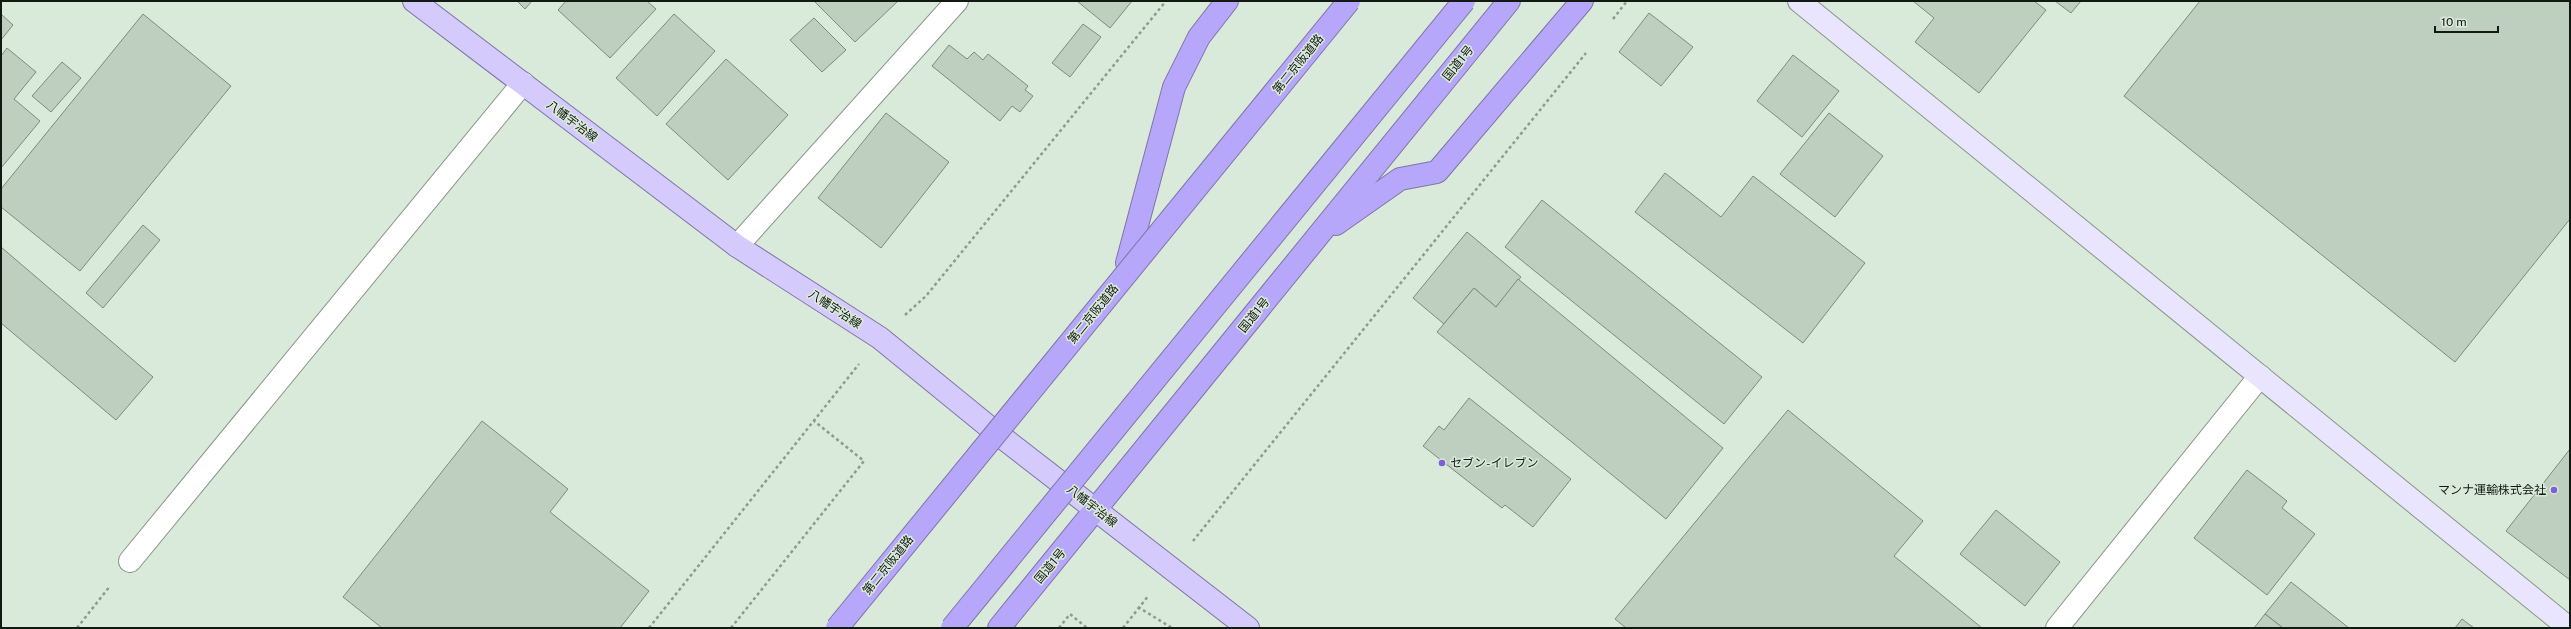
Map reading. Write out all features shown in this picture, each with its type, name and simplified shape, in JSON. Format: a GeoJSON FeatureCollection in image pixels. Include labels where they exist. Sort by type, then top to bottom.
{"type":"FeatureCollection","features":[{"type":"Feature","properties":{"kind":"highway"},"geometry":{"type":"LineString","coordinates":[[1127,264],[1174,86],[1199,37],[1227,1]]}},
{"type":"Feature","properties":{"kind":"highway"},"geometry":{"type":"LineString","coordinates":[[834,628],[994,431],[1338,1]]}},
{"type":"Feature","properties":{"kind":"highway","name":"第二京阪道路"},"geometry":{"type":"LineString","coordinates":[[837,628],[1349,1]]}},
{"type":"Feature","properties":{"kind":"highway"},"geometry":{"type":"LineString","coordinates":[[952,628],[1464,1]]}},
{"type":"Feature","properties":{"kind":"highway","name":"国道1号"},"geometry":{"type":"LineString","coordinates":[[999,628],[1509,1]]}},
{"type":"Feature","properties":{"kind":"highway"},"geometry":{"type":"LineString","coordinates":[[1315,239],[1400,179],[1437,172],[1582,1]]}},
{"type":"Feature","properties":{"kind":"main road","name":"八幡宇治線"},"geometry":{"type":"LineString","coordinates":[[414,1],[736,246],[880,338],[994,431],[1248,628]]}},
{"type":"Feature","properties":{"kind":"street"},"geometry":{"type":"LineString","coordinates":[[736,246],[957,1]]}},
{"type":"Feature","properties":{"kind":"street"},"geometry":{"type":"LineString","coordinates":[[1798,1],[2569,628]]}},
{"type":"Feature","properties":{"kind":"street"},"geometry":{"type":"LineString","coordinates":[[130,561],[523,83]]}},
{"type":"Feature","properties":{"kind":"street"},"geometry":{"type":"LineString","coordinates":[[2056,628],[2260,376]]}},
{"type":"Feature","properties":{"kind":"path"},"geometry":{"type":"LineString","coordinates":[[649,628],[880,338],[926,296],[1166,1]]}},
{"type":"Feature","properties":{"kind":"path"},"geometry":{"type":"LineString","coordinates":[[1612,20],[1627,1]]}},
{"type":"Feature","properties":{"kind":"path"},"geometry":{"type":"LineString","coordinates":[[1123,628],[1587,51]]}},
{"type":"Feature","properties":{"kind":"path"},"geometry":{"type":"LineString","coordinates":[[731,628],[864,461],[814,421]]}},
{"type":"Feature","properties":{"kind":"path"},"geometry":{"type":"LineString","coordinates":[[77,628],[130,561]]}},
{"type":"Feature","properties":{"kind":"path"},"geometry":{"type":"LineString","coordinates":[[1138,608],[1172,628]]}},
{"type":"Feature","properties":{"kind":"path"},"geometry":{"type":"LineString","coordinates":[[1059,628],[1070,614],[1087,628]]}},
{"type":"Feature","properties":{"kind":"building"},"geometry":{"type":"Polygon","coordinates":[[[517,1],[532,1],[525,9],[517,1]]]}},
{"type":"Feature","properties":{"kind":"building"},"geometry":{"type":"Polygon","coordinates":[[[566,1],[647,1],[656,9],[610,58],[558,10],[566,1]]]}},
{"type":"Feature","properties":{"kind":"building"},"geometry":{"type":"Polygon","coordinates":[[[814,1],[898,1],[855,42],[814,1]]]}},
{"type":"Feature","properties":{"kind":"building"},"geometry":{"type":"Polygon","coordinates":[[[1077,1],[1132,1],[1110,28],[1077,1]]]}},
{"type":"Feature","properties":{"kind":"building"},"geometry":{"type":"Polygon","coordinates":[[[1913,1],[2034,1],[2046,10],[1979,93],[1915,42],[1934,18],[1913,1]]]}},
{"type":"Feature","properties":{"kind":"building"},"geometry":{"type":"Polygon","coordinates":[[[2055,1],[2081,1],[2071,13],[2055,1]]]}},
{"type":"Feature","properties":{"kind":"building"},"geometry":{"type":"Polygon","coordinates":[[[2200,1],[2570,1],[2570,219],[2455,362],[2124,96],[2200,1]]]}},
{"type":"Feature","properties":{"kind":"building"},"geometry":{"type":"Polygon","coordinates":[[[1649,13],[1693,47],[1661,86],[1619,52],[1649,13]]]}},
{"type":"Feature","properties":{"kind":"building"},"geometry":{"type":"Polygon","coordinates":[[[1,14],[13,25],[1,40],[1,14]]]}},
{"type":"Feature","properties":{"kind":"building"},"geometry":{"type":"Polygon","coordinates":[[[143,14],[231,86],[80,271],[1,207],[1,189],[143,14]]]}},
{"type":"Feature","properties":{"kind":"building"},"geometry":{"type":"Polygon","coordinates":[[[674,14],[715,51],[657,116],[616,78],[674,14]]]}},
{"type":"Feature","properties":{"kind":"building"},"geometry":{"type":"Polygon","coordinates":[[[814,18],[846,50],[822,72],[790,40],[814,18]]]}},
{"type":"Feature","properties":{"kind":"building"},"geometry":{"type":"Polygon","coordinates":[[[1083,24],[1101,37],[1070,77],[1052,63],[1083,24]]]}},
{"type":"Feature","properties":{"kind":"building"},"geometry":{"type":"Polygon","coordinates":[[[949,45],[967,59],[974,52],[983,60],[988,54],[1028,86],[1025,90],[1033,96],[1020,112],[1012,106],[1000,121],[932,66],[949,45]]]}},
{"type":"Feature","properties":{"kind":"building"},"geometry":{"type":"Polygon","coordinates":[[[7,48],[36,72],[14,99],[40,121],[1,168],[1,56],[7,48]]]}},
{"type":"Feature","properties":{"kind":"building"},"geometry":{"type":"Polygon","coordinates":[[[1793,55],[1839,91],[1802,137],[1757,101],[1793,55]]]}},
{"type":"Feature","properties":{"kind":"building"},"geometry":{"type":"Polygon","coordinates":[[[726,59],[788,115],[728,180],[666,124],[726,59]]]}},
{"type":"Feature","properties":{"kind":"building"},"geometry":{"type":"Polygon","coordinates":[[[62,62],[81,78],[51,112],[32,96],[62,62]]]}},
{"type":"Feature","properties":{"kind":"building"},"geometry":{"type":"Polygon","coordinates":[[[886,113],[949,162],[881,248],[818,198],[886,113]]]}},
{"type":"Feature","properties":{"kind":"building"},"geometry":{"type":"Polygon","coordinates":[[[1829,113],[1883,156],[1835,217],[1780,174],[1829,113]]]}},
{"type":"Feature","properties":{"kind":"building"},"geometry":{"type":"Polygon","coordinates":[[[1665,173],[1721,217],[1753,176],[1865,263],[1803,343],[1635,212],[1665,173]]]}},
{"type":"Feature","properties":{"kind":"building"},"geometry":{"type":"Polygon","coordinates":[[[1542,200],[1762,377],[1724,424],[1505,247],[1542,200]]]}},
{"type":"Feature","properties":{"kind":"building"},"geometry":{"type":"Polygon","coordinates":[[[143,225],[160,240],[103,308],[86,293],[143,225]]]}},
{"type":"Feature","properties":{"kind":"building"},"geometry":{"type":"Polygon","coordinates":[[[1467,232],[1521,277],[1496,307],[1474,288],[1444,324],[1413,298],[1467,232]]]}},
{"type":"Feature","properties":{"kind":"building"},"geometry":{"type":"Polygon","coordinates":[[[1,247],[153,377],[116,420],[1,323],[1,247]]]}},
{"type":"Feature","properties":{"kind":"building"},"geometry":{"type":"Polygon","coordinates":[[[1518,279],[1723,448],[1666,519],[1437,332],[1474,288],[1496,307],[1518,279]]]}},
{"type":"Feature","properties":{"kind":"building"},"geometry":{"type":"Polygon","coordinates":[[[1469,398],[1571,479],[1533,527],[1505,505],[1502,508],[1423,446],[1439,426],[1444,430],[1469,398]]]}},
{"type":"Feature","properties":{"kind":"building"},"geometry":{"type":"Polygon","coordinates":[[[1788,410],[1923,521],[1894,556],[1982,628],[1626,628],[1615,619],[1788,410]]]}},
{"type":"Feature","properties":{"kind":"building"},"geometry":{"type":"Polygon","coordinates":[[[482,421],[568,489],[550,512],[649,591],[620,628],[382,628],[343,597],[482,421]]]}},
{"type":"Feature","properties":{"kind":"building","name":"マンナ運輸株式会社"},"geometry":{"type":"Polygon","coordinates":[[[2570,449],[2570,580],[2506,531],[2570,449]]]}},
{"type":"Feature","properties":{"kind":"building"},"geometry":{"type":"Polygon","coordinates":[[[2247,470],[2287,501],[2282,508],[2315,534],[2267,595],[2194,538],[2247,470]]]}},
{"type":"Feature","properties":{"kind":"building"},"geometry":{"type":"Polygon","coordinates":[[[1996,510],[2060,562],[2025,606],[1960,554],[1996,510]]]}},
{"type":"Feature","properties":{"kind":"building"},"geometry":{"type":"Polygon","coordinates":[[[2291,582],[2349,628],[2283,628],[2265,614],[2291,582]]]}},
{"type":"Feature","properties":{"kind":"building"},"geometry":{"type":"Polygon","coordinates":[[[2265,614],[2283,628],[2254,628],[2265,614]]]}},
{"type":"Feature","properties":{"kind":"building"},"geometry":{"type":"Polygon","coordinates":[[[2462,619],[2474,628],[2455,628],[2462,619]]]}},
{"type":"Feature","properties":{"kind":"place","name":"セブン-イレブン"},"geometry":{"type":"Point","coordinates":[1442,463]}},
{"type":"Feature","properties":{"kind":"place","name":"マンナ運輸株式会社"},"geometry":{"type":"Point","coordinates":[2554,490]}}]}
